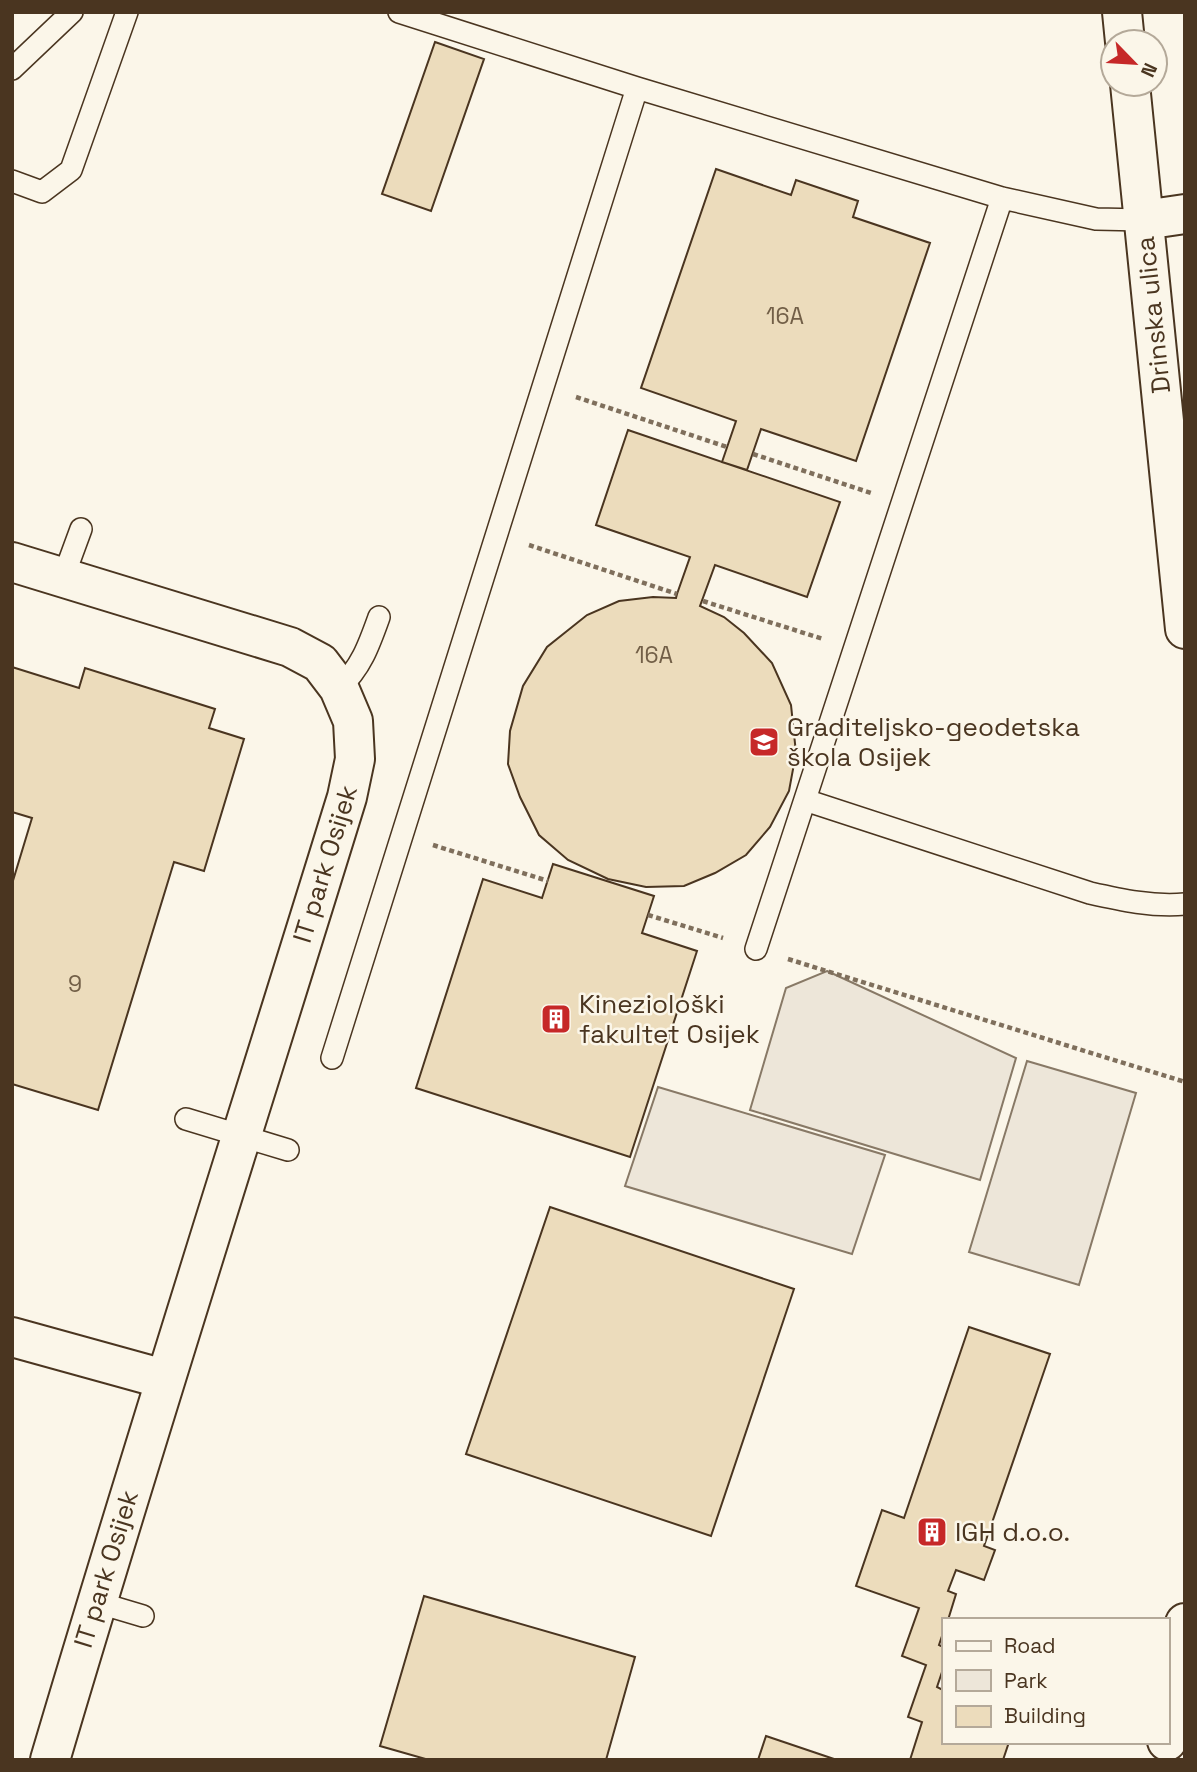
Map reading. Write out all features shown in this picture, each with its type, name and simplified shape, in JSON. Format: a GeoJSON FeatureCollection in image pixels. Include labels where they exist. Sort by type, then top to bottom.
{"type":"FeatureCollection","features":[{"type":"Feature","properties":{"kind":"street","name":"Drinska ulica"},"geometry":{"type":"LineString","coordinates":[[1131,98],[1185,629]]}},
{"type":"Feature","properties":{"kind":"street"},"geometry":{"type":"LineString","coordinates":[[1144,220],[1185,214]]}},
{"type":"Feature","properties":{"kind":"street","name":"IT park Osijek"},"geometry":{"type":"LineString","coordinates":[[12,562],[290,646],[320,663],[339,688],[353,721],[355,759],[347,797],[243,1136],[164,1379],[50,1760]]}},
{"type":"Feature","properties":{"kind":"street"},"geometry":{"type":"LineString","coordinates":[[12,1337],[164,1379]]}},
{"type":"Feature","properties":{"kind":"street"},"geometry":{"type":"LineString","coordinates":[[1169,1728],[1185,1623]]}},
{"type":"Feature","properties":{"kind":"lane"},"geometry":{"type":"LineString","coordinates":[[12,69],[72,12]]}},
{"type":"Feature","properties":{"kind":"lane"},"geometry":{"type":"LineString","coordinates":[[12,181],[42,192],[71,170],[127,12]]}},
{"type":"Feature","properties":{"kind":"lane"},"geometry":{"type":"LineString","coordinates":[[399,12],[637,88],[1002,198],[1096,219],[1144,220]]}},
{"type":"Feature","properties":{"kind":"lane"},"geometry":{"type":"LineString","coordinates":[[331,1058],[637,88]]}},
{"type":"Feature","properties":{"kind":"lane"},"geometry":{"type":"LineString","coordinates":[[756,949],[1002,198]]}},
{"type":"Feature","properties":{"kind":"lane"},"geometry":{"type":"LineString","coordinates":[[63,578],[81,529]]}},
{"type":"Feature","properties":{"kind":"lane"},"geometry":{"type":"LineString","coordinates":[[339,688],[350,678],[365,656],[379,617]]}},
{"type":"Feature","properties":{"kind":"lane"},"geometry":{"type":"LineString","coordinates":[[805,800],[1090,893],[1129,902],[1185,904]]}},
{"type":"Feature","properties":{"kind":"lane"},"geometry":{"type":"LineString","coordinates":[[186,1119],[288,1150]]}},
{"type":"Feature","properties":{"kind":"lane"},"geometry":{"type":"LineString","coordinates":[[96,1602],[143,1616]]}},
{"type":"Feature","properties":{"kind":"path"},"geometry":{"type":"LineString","coordinates":[[542,386],[727,447]]}},
{"type":"Feature","properties":{"kind":"path"},"geometry":{"type":"LineString","coordinates":[[753,454],[902,503]]}},
{"type":"Feature","properties":{"kind":"path"},"geometry":{"type":"LineString","coordinates":[[495,534],[677,594]]}},
{"type":"Feature","properties":{"kind":"path"},"geometry":{"type":"LineString","coordinates":[[703,601],[854,649]]}},
{"type":"Feature","properties":{"kind":"path"},"geometry":{"type":"LineString","coordinates":[[402,835],[548,881]]}},
{"type":"Feature","properties":{"kind":"path"},"geometry":{"type":"LineString","coordinates":[[648,915],[1185,1082]]}},
{"type":"Feature","properties":{"kind":"green space"},"geometry":{"type":"Polygon","coordinates":[[[827,971],[1016,1058],[980,1180],[750,1110],[786,988],[827,971]]]}},
{"type":"Feature","properties":{"kind":"green space"},"geometry":{"type":"Polygon","coordinates":[[[1027,1061],[1136,1093],[1079,1285],[969,1252],[1027,1061]]]}},
{"type":"Feature","properties":{"kind":"green space"},"geometry":{"type":"Polygon","coordinates":[[[658,1087],[885,1155],[852,1254],[625,1186],[658,1087]]]}},
{"type":"Feature","properties":{"kind":"building"},"geometry":{"type":"Polygon","coordinates":[[[435,42],[484,59],[431,211],[382,194],[435,42]]]}},
{"type":"Feature","properties":{"kind":"building"},"geometry":{"type":"Polygon","coordinates":[[[716,169],[791,195],[796,180],[858,201],[853,217],[930,243],[856,461],[761,429],[747,470],[722,462],[736,421],[641,388],[716,169]]]}},
{"type":"Feature","properties":{"kind":"building"},"geometry":{"type":"Polygon","coordinates":[[[628,430],[840,502],[807,597],[715,565],[700,606],[724,617],[744,633],[772,663],[791,705],[796,753],[789,791],[770,827],[746,855],[715,873],[684,886],[646,887],[608,879],[568,860],[539,835],[520,797],[508,764],[510,731],[523,686],[547,647],[587,615],[619,601],[653,597],[676,598],[690,557],[596,525],[628,430]]]}},
{"type":"Feature","properties":{"kind":"building"},"geometry":{"type":"Polygon","coordinates":[[[12,667],[79,688],[85,668],[215,709],[209,728],[244,739],[204,871],[174,862],[98,1110],[12,1084],[12,884],[32,818],[12,812],[12,667]]]}},
{"type":"Feature","properties":{"kind":"building","name":"Kineziološki fakultet Osijek"},"geometry":{"type":"Polygon","coordinates":[[[553,864],[654,896],[642,933],[697,951],[630,1157],[416,1088],[483,879],[542,898],[553,864]]]}},
{"type":"Feature","properties":{"kind":"building"},"geometry":{"type":"Polygon","coordinates":[[[550,1207],[794,1289],[711,1536],[466,1454],[550,1207]]]}},
{"type":"Feature","properties":{"kind":"building","name":"IGH d.o.o."},"geometry":{"type":"Polygon","coordinates":[[[969,1327],[1050,1354],[984,1546],[995,1550],[984,1580],[956,1570],[948,1591],[956,1594],[949,1618],[942,1618],[939,1645],[942,1646],[942,1672],[937,1687],[942,1690],[942,1744],[1008,1744],[1003,1760],[910,1760],[922,1722],[908,1717],[926,1665],[902,1656],[919,1608],[856,1586],[882,1510],[904,1518],[969,1327]]]}},
{"type":"Feature","properties":{"kind":"building"},"geometry":{"type":"Polygon","coordinates":[[[424,1596],[635,1657],[606,1760],[429,1760],[380,1746],[424,1596]]]}},
{"type":"Feature","properties":{"kind":"building"},"geometry":{"type":"Polygon","coordinates":[[[766,1736],[837,1760],[758,1760],[766,1736]]]}},
{"type":"Feature","properties":{"kind":"place","name":"Graditeljsko-geodetska škola Osijek"},"geometry":{"type":"Point","coordinates":[764,742]}},
{"type":"Feature","properties":{"kind":"place","name":"Kineziološki fakultet Osijek"},"geometry":{"type":"Point","coordinates":[556,1019]}},
{"type":"Feature","properties":{"kind":"place","name":"IGH d.o.o."},"geometry":{"type":"Point","coordinates":[932,1532]}}]}
